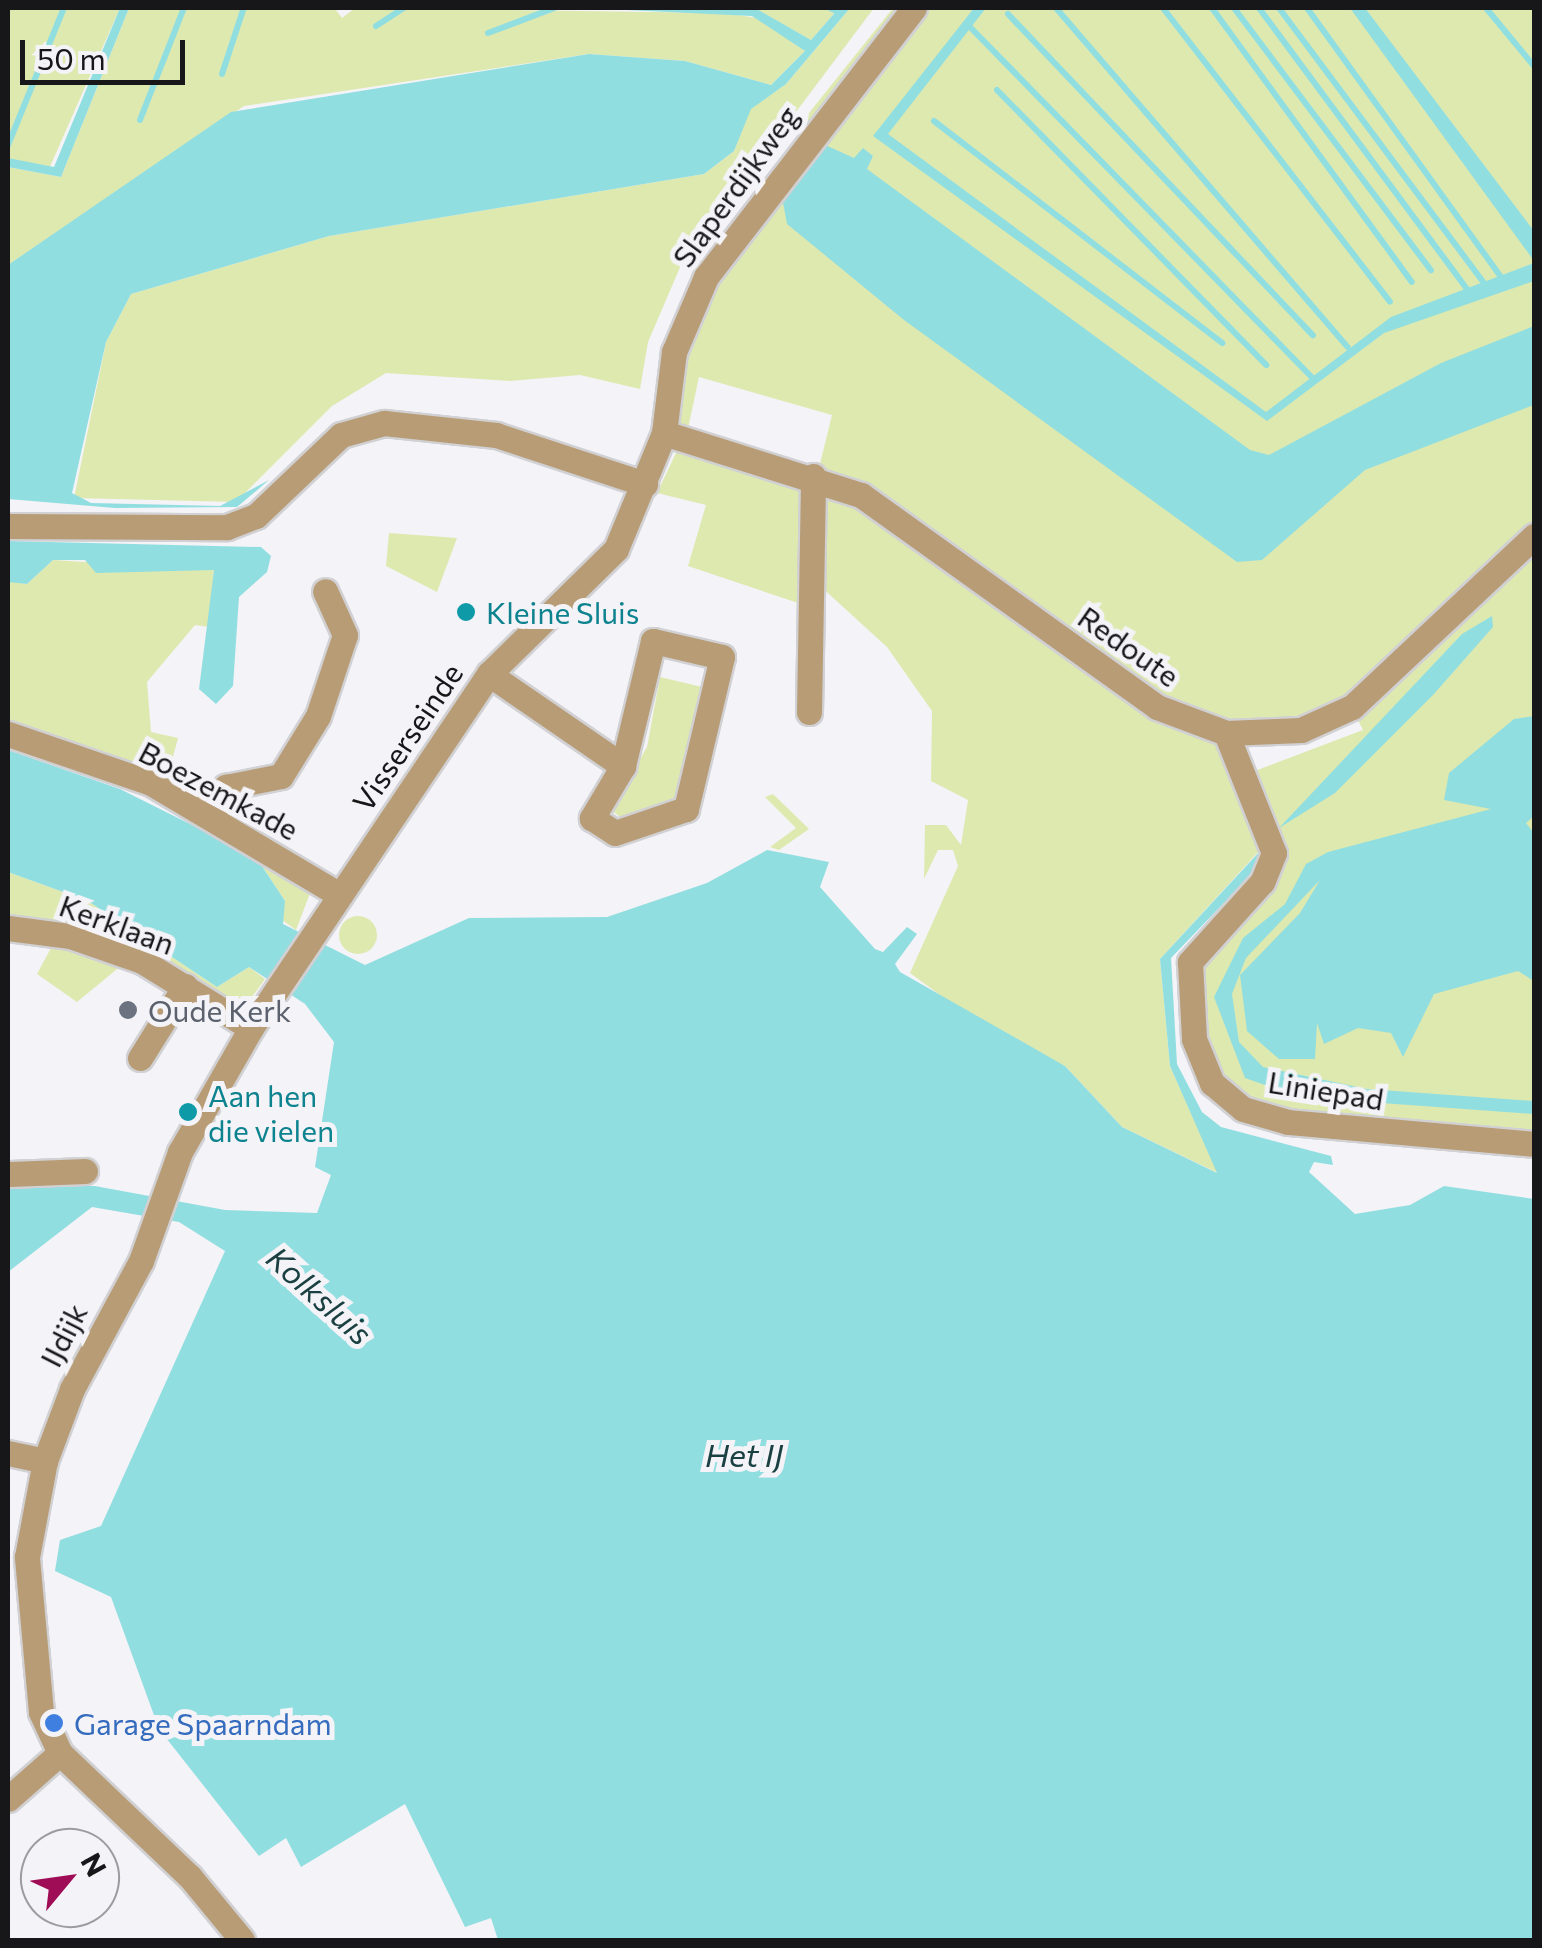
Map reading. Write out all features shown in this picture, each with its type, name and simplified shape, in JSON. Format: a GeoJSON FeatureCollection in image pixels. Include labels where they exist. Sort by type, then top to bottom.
{"type":"FeatureCollection","features":[{"type":"Feature","properties":{"kind":"street","name":"Slaperdijkweg"},"geometry":{"type":"LineString","coordinates":[[645,484],[664,433],[674,352],[706,277],[914,8]]}},
{"type":"Feature","properties":{"kind":"street"},"geometry":{"type":"LineString","coordinates":[[8,526],[226,527],[256,516],[342,436],[384,423],[496,435],[645,484]]}},
{"type":"Feature","properties":{"kind":"street","name":"Redoute"},"geometry":{"type":"LineString","coordinates":[[664,433],[813,476],[916,528],[1157,706],[1226,733],[1301,730],[1352,707],[1534,536]]}},
{"type":"Feature","properties":{"kind":"street"},"geometry":{"type":"LineString","coordinates":[[809,712],[813,476]]}},
{"type":"Feature","properties":{"kind":"street","name":"Visserseinde"},"geometry":{"type":"LineString","coordinates":[[310,937],[490,674],[607,562],[645,484]]}},
{"type":"Feature","properties":{"kind":"street"},"geometry":{"type":"LineString","coordinates":[[210,816],[226,787],[281,776],[318,716],[345,635],[325,591]]}},
{"type":"Feature","properties":{"kind":"street"},"geometry":{"type":"LineString","coordinates":[[653,641],[722,657],[686,809],[615,833],[592,818],[623,766],[653,641]]}},
{"type":"Feature","properties":{"kind":"street"},"geometry":{"type":"LineString","coordinates":[[490,674],[623,766]]}},
{"type":"Feature","properties":{"kind":"street","name":"Liniepad"},"geometry":{"type":"LineString","coordinates":[[1226,733],[1274,853],[1262,882],[1190,962],[1194,1039],[1212,1083],[1272,1118],[1534,1144]]}},
{"type":"Feature","properties":{"kind":"street","name":"Boezemkade"},"geometry":{"type":"LineString","coordinates":[[8,734],[151,783],[338,894]]}},
{"type":"Feature","properties":{"kind":"street","name":"Kerklaan"},"geometry":{"type":"LineString","coordinates":[[8,928],[70,936],[185,986],[251,1028]]}},
{"type":"Feature","properties":{"kind":"street","name":"IJdijk"},"geometry":{"type":"LineString","coordinates":[[60,1753],[41,1712],[26,1613],[45,1461],[164,1196],[251,1028],[310,937]]}},
{"type":"Feature","properties":{"kind":"street"},"geometry":{"type":"LineString","coordinates":[[140,1058],[185,986]]}},
{"type":"Feature","properties":{"kind":"street"},"geometry":{"type":"LineString","coordinates":[[8,1174],[85,1171]]}},
{"type":"Feature","properties":{"kind":"street"},"geometry":{"type":"LineString","coordinates":[[8,1453],[45,1461]]}},
{"type":"Feature","properties":{"kind":"street"},"geometry":{"type":"LineString","coordinates":[[8,1799],[60,1753],[190,1877],[242,1940]]}},
{"type":"Feature","properties":{"kind":"green space"},"geometry":{"type":"Polygon","coordinates":[[[8,8],[120,8],[48,171],[8,158],[8,8]]]}},
{"type":"Feature","properties":{"kind":"green space"},"geometry":{"type":"Polygon","coordinates":[[[129,8],[345,8],[336,10],[342,18],[355,8],[724,13],[758,18],[805,51],[771,85],[685,61],[589,54],[244,106],[8,265],[8,167],[61,177],[129,8]]]}},
{"type":"Feature","properties":{"kind":"green space"},"geometry":{"type":"Polygon","coordinates":[[[754,8],[839,8],[811,40],[754,8]]]}},
{"type":"Feature","properties":{"kind":"green space"},"geometry":{"type":"Polygon","coordinates":[[[850,8],[874,8],[681,265],[648,342],[640,389],[580,375],[510,381],[386,373],[332,406],[236,502],[74,498],[106,342],[131,294],[329,236],[704,174],[734,151],[750,109],[786,84],[850,8]]]}},
{"type":"Feature","properties":{"kind":"green space"},"geometry":{"type":"Polygon","coordinates":[[[893,8],[902,8],[807,125],[809,113],[893,8]]]}},
{"type":"Feature","properties":{"kind":"green space"},"geometry":{"type":"Polygon","coordinates":[[[925,8],[1534,8],[1534,528],[1379,680],[1303,724],[1196,719],[819,468],[832,415],[699,377],[687,433],[677,428],[680,373],[709,291],[925,8]]]}},
{"type":"Feature","properties":{"kind":"green space"},"geometry":{"type":"Polygon","coordinates":[[[690,448],[847,495],[1224,750],[1261,849],[1160,959],[1170,1066],[1218,1173],[1122,1127],[1065,1066],[981,1025],[910,973],[958,866],[953,850],[938,850],[924,879],[925,825],[946,825],[961,845],[968,800],[931,781],[932,711],[887,647],[807,574],[804,605],[688,566],[706,505],[657,493],[676,453],[690,448]]]}},
{"type":"Feature","properties":{"kind":"green space"},"geometry":{"type":"Polygon","coordinates":[[[389,533],[457,538],[437,592],[386,566],[389,533]]]}},
{"type":"Feature","properties":{"kind":"green space"},"geometry":{"type":"Polygon","coordinates":[[[1534,541],[1534,1137],[1260,1110],[1210,1066],[1197,967],[1268,886],[1252,772],[1363,730],[1355,714],[1534,541]]]}},
{"type":"Feature","properties":{"kind":"green space"},"geometry":{"type":"Polygon","coordinates":[[[53,560],[214,570],[209,627],[195,625],[147,682],[151,732],[178,738],[167,779],[8,726],[8,581],[27,584],[53,560]]]}},
{"type":"Feature","properties":{"kind":"green space"},"geometry":{"type":"Polygon","coordinates":[[[660,677],[702,687],[677,804],[624,820],[611,810],[647,747],[660,677]]]}},
{"type":"Feature","properties":{"kind":"green space"},"geometry":{"type":"Polygon","coordinates":[[[773,794],[809,829],[779,850],[770,847],[796,828],[765,797],[773,794]]]}},
{"type":"Feature","properties":{"kind":"green space"},"geometry":{"type":"Polygon","coordinates":[[[256,857],[312,888],[296,930],[278,917],[285,901],[256,857]]]}},
{"type":"Feature","properties":{"kind":"green space"},"geometry":{"type":"Polygon","coordinates":[[[8,872],[88,901],[217,987],[249,967],[265,979],[245,1007],[229,1008],[98,929],[8,917],[8,872]]]}},
{"type":"Feature","properties":{"kind":"green space"},"geometry":{"type":"Polygon","coordinates":[[[358,916],[371,922],[377,935],[371,948],[358,954],[345,948],[339,935],[345,922],[358,916]]]}},
{"type":"Feature","properties":{"kind":"green space"},"geometry":{"type":"Polygon","coordinates":[[[52,946],[122,965],[77,1002],[37,974],[52,946]]]}},
{"type":"Feature","properties":{"kind":"water"},"geometry":{"type":"Polygon","coordinates":[[[120,8],[129,8],[61,177],[8,167],[8,158],[54,167],[120,8]]]}},
{"type":"Feature","properties":{"kind":"water"},"geometry":{"type":"Polygon","coordinates":[[[585,8],[755,8],[811,40],[839,8],[850,8],[786,84],[751,109],[734,151],[704,174],[329,236],[131,294],[106,342],[72,493],[91,503],[220,506],[269,480],[237,507],[115,508],[8,499],[8,265],[231,112],[589,54],[685,61],[771,85],[805,51],[752,16],[585,8]]]}},
{"type":"Feature","properties":{"kind":"water"},"geometry":{"type":"Polygon","coordinates":[[[974,8],[986,8],[888,134],[1266,412],[1391,317],[1534,263],[1534,281],[1384,333],[1267,421],[873,136],[974,8]]]}},
{"type":"Feature","properties":{"kind":"water"},"geometry":{"type":"Polygon","coordinates":[[[1350,8],[1365,8],[1534,231],[1534,261],[1350,8]]]}},
{"type":"Feature","properties":{"kind":"water"},"geometry":{"type":"Polygon","coordinates":[[[823,144],[854,158],[863,148],[873,156],[867,169],[1250,450],[1269,455],[1441,363],[1534,326],[1534,405],[1365,470],[1262,560],[1237,562],[904,320],[787,224],[782,197],[823,144]]]}},
{"type":"Feature","properties":{"kind":"water"},"geometry":{"type":"Polygon","coordinates":[[[8,541],[261,547],[271,556],[267,572],[239,597],[233,686],[216,704],[199,689],[214,570],[96,573],[85,560],[53,560],[27,584],[8,582],[8,541]]]}},
{"type":"Feature","properties":{"kind":"water"},"geometry":{"type":"Polygon","coordinates":[[[1492,616],[1493,627],[1433,695],[1335,793],[1279,828],[1462,634],[1492,616]]]}},
{"type":"Feature","properties":{"kind":"water"},"geometry":{"type":"Polygon","coordinates":[[[1534,716],[1534,816],[1526,823],[1534,833],[1534,981],[1518,971],[1434,994],[1403,1057],[1391,1033],[1358,1028],[1324,1044],[1317,1023],[1315,1059],[1279,1059],[1247,1031],[1240,975],[1300,913],[1320,880],[1246,958],[1232,994],[1239,1042],[1263,1067],[1367,1089],[1534,1101],[1534,1114],[1299,1097],[1245,1078],[1214,997],[1243,938],[1285,904],[1306,864],[1328,852],[1491,809],[1444,800],[1449,773],[1514,719],[1534,716]]]}},
{"type":"Feature","properties":{"kind":"water","name":"Het IJ"},"geometry":{"type":"Polygon","coordinates":[[[8,750],[120,789],[256,857],[285,901],[283,924],[365,965],[469,918],[607,917],[707,883],[767,850],[829,862],[820,887],[875,949],[883,952],[907,927],[917,934],[895,964],[900,972],[1065,1066],[1122,1127],[1217,1173],[1170,1066],[1160,959],[1261,850],[1267,858],[1171,958],[1177,1064],[1202,1112],[1221,1127],[1331,1156],[1333,1165],[1314,1162],[1309,1172],[1355,1214],[1410,1205],[1444,1186],[1534,1199],[1534,1940],[498,1940],[491,1918],[465,1927],[405,1804],[301,1867],[286,1838],[259,1856],[159,1729],[111,1597],[55,1571],[60,1540],[101,1526],[225,1251],[179,1222],[92,1207],[8,1272],[8,1185],[95,1186],[225,1210],[317,1213],[331,1175],[315,1167],[334,1042],[305,1004],[249,967],[217,987],[88,901],[8,872],[8,750]]]}},
{"type":"Feature","properties":{"kind":"waterway"},"geometry":{"type":"LineString","coordinates":[[8,145],[64,8]]}},
{"type":"Feature","properties":{"kind":"waterway"},"geometry":{"type":"LineString","coordinates":[[140,120],[184,8]]}},
{"type":"Feature","properties":{"kind":"waterway"},"geometry":{"type":"LineString","coordinates":[[376,26],[404,8]]}},
{"type":"Feature","properties":{"kind":"waterway"},"geometry":{"type":"LineString","coordinates":[[488,33],[554,8]]}},
{"type":"Feature","properties":{"kind":"waterway"},"geometry":{"type":"LineString","coordinates":[[830,8],[837,11]]}},
{"type":"Feature","properties":{"kind":"waterway"},"geometry":{"type":"LineString","coordinates":[[1056,8],[1348,347]]}},
{"type":"Feature","properties":{"kind":"waterway"},"geometry":{"type":"LineString","coordinates":[[1163,8],[1390,302]]}},
{"type":"Feature","properties":{"kind":"waterway"},"geometry":{"type":"LineString","coordinates":[[1212,8],[1412,282]]}},
{"type":"Feature","properties":{"kind":"waterway"},"geometry":{"type":"LineString","coordinates":[[1234,8],[1431,270]]}},
{"type":"Feature","properties":{"kind":"waterway"},"geometry":{"type":"LineString","coordinates":[[1259,8],[1469,292]]}},
{"type":"Feature","properties":{"kind":"waterway"},"geometry":{"type":"LineString","coordinates":[[1279,8],[1486,286]]}},
{"type":"Feature","properties":{"kind":"waterway"},"geometry":{"type":"LineString","coordinates":[[1307,8],[1503,280]]}},
{"type":"Feature","properties":{"kind":"waterway"},"geometry":{"type":"LineString","coordinates":[[1486,8],[1534,66]]}},
{"type":"Feature","properties":{"kind":"waterway"},"geometry":{"type":"LineString","coordinates":[[222,74],[243,10]]}},
{"type":"Feature","properties":{"kind":"waterway"},"geometry":{"type":"LineString","coordinates":[[1008,14],[1313,335]]}},
{"type":"Feature","properties":{"kind":"waterway"},"geometry":{"type":"LineString","coordinates":[[971,28],[1313,378]]}},
{"type":"Feature","properties":{"kind":"waterway"},"geometry":{"type":"LineString","coordinates":[[997,90],[1266,365]]}},
{"type":"Feature","properties":{"kind":"waterway"},"geometry":{"type":"LineString","coordinates":[[934,121],[1222,343]]}},
{"type":"Feature","properties":{"kind":"place","name":"Kleine Sluis"},"geometry":{"type":"Point","coordinates":[466,612]}},
{"type":"Feature","properties":{"kind":"place","name":"Oude Kerk"},"geometry":{"type":"Point","coordinates":[128,1010]}},
{"type":"Feature","properties":{"kind":"place","name":"Aan hen die vielen"},"geometry":{"type":"Point","coordinates":[188,1112]}},
{"type":"Feature","properties":{"kind":"place","name":"Garage Spaarndam"},"geometry":{"type":"Point","coordinates":[54,1723]}},
{"type":"Feature","properties":{"kind":"water label","name":"Kolksluis"},"geometry":{"type":"Point","coordinates":[320,1295]}}]}
